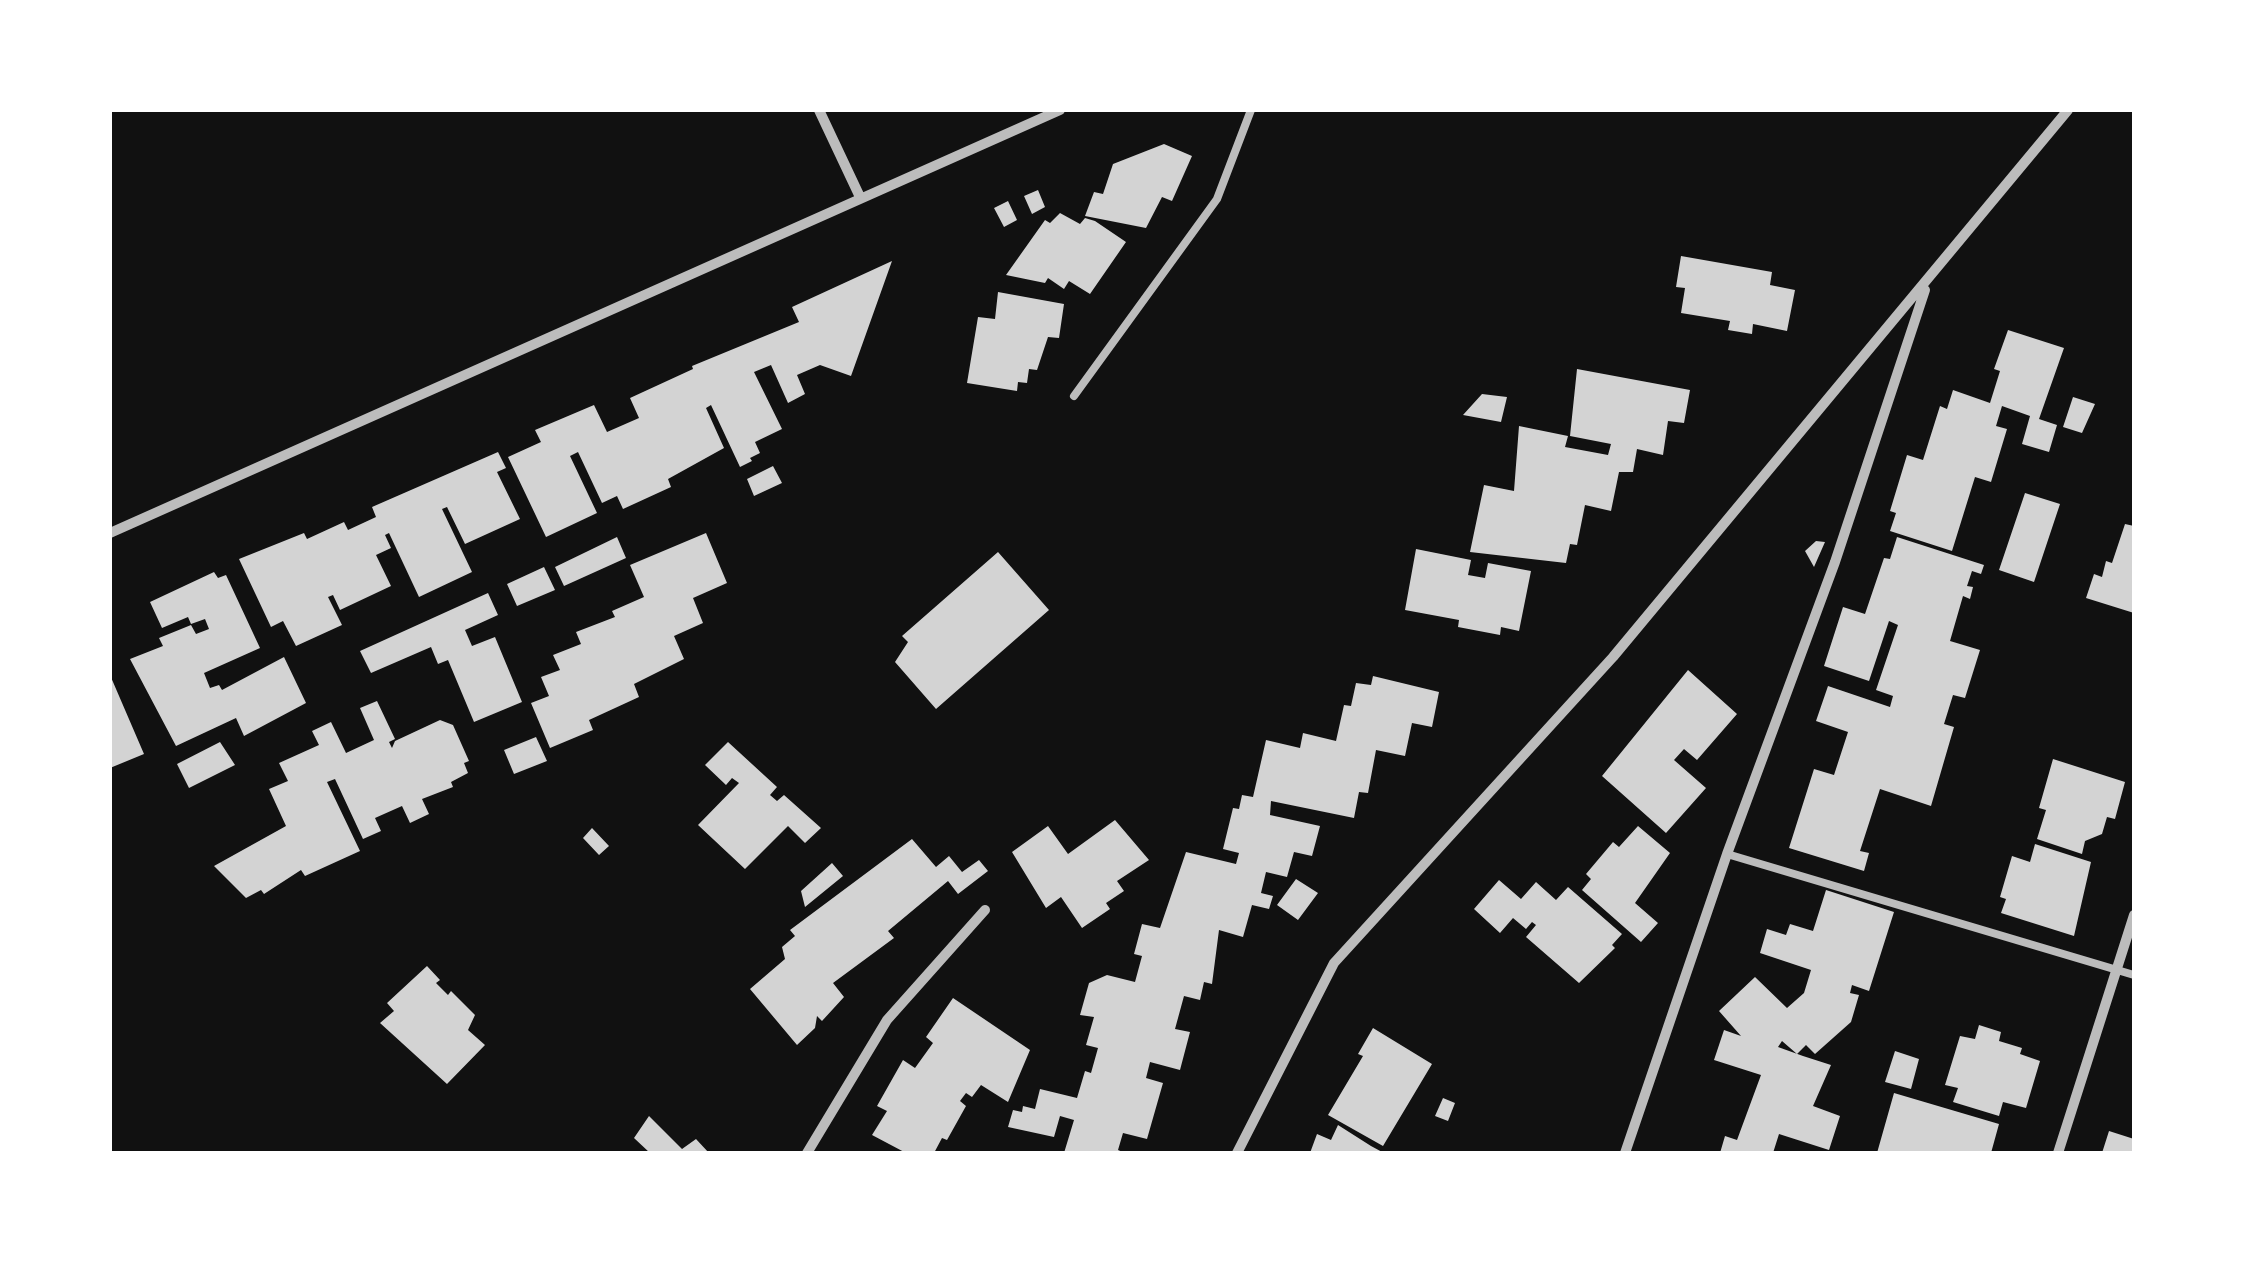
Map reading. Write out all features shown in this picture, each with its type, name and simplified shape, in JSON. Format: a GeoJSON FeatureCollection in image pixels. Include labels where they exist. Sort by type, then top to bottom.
{"type":"FeatureCollection","features":[{"type":"Feature","properties":{"kind":"street"},"geometry":{"type":"LineString","coordinates":[[819,110],[860,198]]}},
{"type":"Feature","properties":{"kind":"street"},"geometry":{"type":"LineString","coordinates":[[110,533],[1060,110]]}},
{"type":"Feature","properties":{"kind":"street"},"geometry":{"type":"LineString","coordinates":[[1237,1153],[1334,963],[1614,656],[2068,110]]}},
{"type":"Feature","properties":{"kind":"street"},"geometry":{"type":"LineString","coordinates":[[1625,1153],[1727,854],[1836,562],[1927,284]]}},
{"type":"Feature","properties":{"kind":"street"},"geometry":{"type":"LineString","coordinates":[[808,1153],[887,1020],[985,910]]}},
{"type":"Feature","properties":{"kind":"street"},"geometry":{"type":"LineString","coordinates":[[2058,1153],[2134,916]]}},
{"type":"Feature","properties":{"kind":"lane"},"geometry":{"type":"LineString","coordinates":[[1074,396],[1216,199],[1251,110]]}},
{"type":"Feature","properties":{"kind":"lane"},"geometry":{"type":"LineString","coordinates":[[1727,854],[2134,975]]}},
{"type":"Feature","properties":{"kind":"building"},"geometry":{"type":"Polygon","coordinates":[[[1164,144],[1192,156],[1172,201],[1162,197],[1146,228],[1085,216],[1094,192],[1103,194],[1113,164],[1164,144]]]}},
{"type":"Feature","properties":{"kind":"building"},"geometry":{"type":"Polygon","coordinates":[[[1038,190],[1045,207],[1032,214],[1024,196],[1038,190]]]}},
{"type":"Feature","properties":{"kind":"building"},"geometry":{"type":"Polygon","coordinates":[[[1008,201],[1017,220],[1004,227],[994,208],[1008,201]]]}},
{"type":"Feature","properties":{"kind":"building"},"geometry":{"type":"Polygon","coordinates":[[[1060,213],[1080,224],[1085,218],[1095,221],[1126,242],[1090,294],[1069,281],[1064,289],[1048,278],[1045,283],[1006,275],[1045,220],[1050,223],[1060,213]]]}},
{"type":"Feature","properties":{"kind":"building"},"geometry":{"type":"Polygon","coordinates":[[[1681,256],[1772,272],[1770,285],[1795,290],[1787,331],[1753,324],[1752,334],[1728,330],[1730,321],[1681,313],[1685,288],[1676,287],[1681,256]]]}},
{"type":"Feature","properties":{"kind":"building"},"geometry":{"type":"Polygon","coordinates":[[[892,261],[851,376],[820,365],[797,375],[805,394],[788,403],[771,365],[754,372],[782,429],[755,442],[760,453],[750,458],[752,461],[740,467],[711,405],[706,408],[724,448],[668,479],[671,487],[623,509],[617,496],[602,503],[578,452],[570,456],[597,513],[546,537],[508,457],[541,442],[535,430],[594,405],[607,432],[639,418],[630,398],[693,369],[692,366],[799,322],[792,307],[892,261]]]}},
{"type":"Feature","properties":{"kind":"building"},"geometry":{"type":"Polygon","coordinates":[[[998,292],[1064,304],[1059,338],[1048,337],[1037,370],[1029,369],[1027,383],[1018,382],[1017,391],[967,383],[978,317],[995,319],[998,292]]]}},
{"type":"Feature","properties":{"kind":"building"},"geometry":{"type":"Polygon","coordinates":[[[2008,330],[2064,348],[2039,419],[2057,425],[2049,452],[2022,444],[2030,416],[2002,406],[1996,426],[2007,429],[1991,482],[1975,477],[1952,551],[1890,531],[1896,513],[1890,511],[1907,455],[1923,460],[1940,406],[1947,409],[1953,390],[1990,403],[2000,371],[1994,369],[2008,330]]]}},
{"type":"Feature","properties":{"kind":"building"},"geometry":{"type":"Polygon","coordinates":[[[1577,369],[1690,390],[1684,423],[1668,421],[1663,455],[1637,449],[1633,472],[1619,472],[1611,511],[1585,505],[1577,545],[1570,544],[1566,563],[1470,552],[1484,485],[1514,491],[1519,426],[1568,436],[1565,447],[1608,455],[1611,444],[1570,436],[1577,369]]]}},
{"type":"Feature","properties":{"kind":"building"},"geometry":{"type":"Polygon","coordinates":[[[1482,394],[1507,397],[1501,422],[1463,415],[1482,394]]]}},
{"type":"Feature","properties":{"kind":"building"},"geometry":{"type":"Polygon","coordinates":[[[2073,397],[2095,404],[2082,433],[2063,427],[2073,397]]]}},
{"type":"Feature","properties":{"kind":"building"},"geometry":{"type":"Polygon","coordinates":[[[498,452],[506,468],[497,472],[520,519],[465,544],[447,507],[442,509],[472,572],[419,597],[389,533],[385,535],[391,548],[376,555],[391,586],[340,610],[333,595],[328,597],[342,625],[296,646],[283,621],[271,627],[239,559],[304,533],[307,539],[344,522],[348,530],[376,517],[372,507],[498,452]]]}},
{"type":"Feature","properties":{"kind":"building"},"geometry":{"type":"Polygon","coordinates":[[[773,466],[782,483],[754,496],[747,479],[773,466]]]}},
{"type":"Feature","properties":{"kind":"building"},"geometry":{"type":"Polygon","coordinates":[[[2025,493],[2060,504],[2034,582],[1999,570],[2025,493]]]}},
{"type":"Feature","properties":{"kind":"building"},"geometry":{"type":"Polygon","coordinates":[[[2125,524],[2134,526],[2134,613],[2086,598],[2094,574],[2102,577],[2106,561],[2112,563],[2125,524]]]}},
{"type":"Feature","properties":{"kind":"building"},"geometry":{"type":"Polygon","coordinates":[[[706,533],[727,583],[693,598],[703,623],[674,636],[684,659],[634,684],[639,697],[589,720],[593,730],[550,748],[531,703],[549,696],[541,677],[560,670],[553,655],[581,644],[576,632],[615,617],[612,611],[644,597],[630,565],[706,533]]]}},
{"type":"Feature","properties":{"kind":"building"},"geometry":{"type":"Polygon","coordinates":[[[617,537],[626,558],[564,586],[555,567],[617,537]]]}},
{"type":"Feature","properties":{"kind":"building"},"geometry":{"type":"Polygon","coordinates":[[[1897,537],[1984,565],[1981,574],[1972,571],[1967,586],[1973,587],[1970,599],[1963,596],[1950,641],[1980,650],[1965,698],[1953,695],[1944,724],[1954,727],[1931,806],[1880,789],[1860,851],[1869,853],[1864,871],[1789,848],[1814,769],[1834,775],[1848,732],[1816,721],[1828,686],[1890,707],[1893,696],[1876,690],[1898,625],[1889,621],[1869,681],[1824,666],[1843,607],[1865,614],[1884,558],[1890,559],[1897,537]]]}},
{"type":"Feature","properties":{"kind":"building"},"geometry":{"type":"Polygon","coordinates":[[[1816,541],[1825,542],[1814,567],[1805,551],[1816,541]]]}},
{"type":"Feature","properties":{"kind":"building"},"geometry":{"type":"Polygon","coordinates":[[[1416,549],[1471,560],[1468,575],[1485,578],[1488,563],[1531,571],[1519,631],[1501,627],[1500,635],[1458,627],[1459,620],[1405,610],[1416,549]]]}},
{"type":"Feature","properties":{"kind":"building"},"geometry":{"type":"Polygon","coordinates":[[[998,552],[1049,610],[936,709],[895,662],[908,642],[902,636],[998,552]]]}},
{"type":"Feature","properties":{"kind":"building"},"geometry":{"type":"Polygon","coordinates":[[[544,567],[555,590],[517,606],[507,584],[544,567]]]}},
{"type":"Feature","properties":{"kind":"building"},"geometry":{"type":"Polygon","coordinates":[[[214,572],[218,578],[226,575],[260,648],[204,673],[210,688],[219,685],[222,690],[284,657],[306,703],[244,736],[236,718],[176,746],[130,659],[163,646],[159,638],[191,625],[196,634],[209,629],[205,619],[191,624],[188,617],[162,628],[150,602],[214,572]]]}},
{"type":"Feature","properties":{"kind":"building"},"geometry":{"type":"Polygon","coordinates":[[[488,593],[498,615],[465,630],[472,646],[495,637],[522,702],[474,722],[448,660],[438,664],[431,647],[371,673],[360,651],[488,593]]]}},
{"type":"Feature","properties":{"kind":"building"},"geometry":{"type":"Polygon","coordinates":[[[1688,670],[1737,714],[1697,760],[1684,749],[1674,760],[1706,788],[1666,833],[1602,776],[1688,670]]]}},
{"type":"Feature","properties":{"kind":"building"},"geometry":{"type":"Polygon","coordinates":[[[110,675],[144,754],[110,768],[110,675]]]}},
{"type":"Feature","properties":{"kind":"building"},"geometry":{"type":"Polygon","coordinates":[[[1373,676],[1439,692],[1432,727],[1412,723],[1405,756],[1376,750],[1368,793],[1359,792],[1354,818],[1271,801],[1270,815],[1320,826],[1312,856],[1294,852],[1287,877],[1266,872],[1261,893],[1273,896],[1269,909],[1252,905],[1243,937],[1219,930],[1212,984],[1204,982],[1200,1000],[1184,996],[1175,1029],[1190,1032],[1180,1070],[1150,1062],[1146,1078],[1163,1083],[1147,1139],[1123,1133],[1118,1150],[1125,1153],[1064,1153],[1074,1120],[1060,1116],[1054,1137],[1008,1127],[1013,1110],[1022,1112],[1023,1106],[1035,1109],[1040,1089],[1077,1098],[1085,1071],[1091,1073],[1098,1048],[1086,1045],[1094,1017],[1080,1015],[1089,983],[1107,975],[1135,982],[1142,956],[1134,954],[1142,924],[1160,928],[1186,852],[1236,864],[1239,853],[1223,849],[1233,808],[1239,809],[1242,795],[1253,797],[1266,740],[1300,748],[1303,733],[1336,741],[1344,705],[1351,706],[1356,683],[1371,685],[1373,676]]]}},
{"type":"Feature","properties":{"kind":"building"},"geometry":{"type":"Polygon","coordinates":[[[377,701],[395,739],[389,742],[392,748],[395,741],[440,720],[453,725],[469,761],[464,763],[468,773],[451,782],[453,787],[422,799],[429,814],[410,823],[402,806],[375,818],[381,831],[363,839],[335,779],[327,782],[360,851],[305,876],[301,870],[264,894],[261,890],[246,898],[214,866],[286,826],[269,789],[288,781],[279,763],[319,745],[312,731],[331,722],[346,753],[374,740],[360,708],[377,701]]]}},
{"type":"Feature","properties":{"kind":"building"},"geometry":{"type":"Polygon","coordinates":[[[536,737],[547,761],[514,774],[504,750],[536,737]]]}},
{"type":"Feature","properties":{"kind":"building"},"geometry":{"type":"Polygon","coordinates":[[[220,742],[235,765],[189,788],[177,764],[220,742]]]}},
{"type":"Feature","properties":{"kind":"building"},"geometry":{"type":"Polygon","coordinates":[[[728,742],[777,787],[770,795],[777,801],[784,795],[821,828],[805,843],[788,826],[745,869],[698,825],[739,783],[732,778],[726,785],[705,765],[728,742]]]}},
{"type":"Feature","properties":{"kind":"building"},"geometry":{"type":"Polygon","coordinates":[[[2053,759],[2125,782],[2115,819],[2107,817],[2102,834],[2085,841],[2082,854],[2037,839],[2046,810],[2039,808],[2053,759]]]}},
{"type":"Feature","properties":{"kind":"building"},"geometry":{"type":"Polygon","coordinates":[[[1115,820],[1149,860],[1117,881],[1124,891],[1106,903],[1110,909],[1082,928],[1061,897],[1046,908],[1012,852],[1048,826],[1068,854],[1115,820]]]}},
{"type":"Feature","properties":{"kind":"building"},"geometry":{"type":"Polygon","coordinates":[[[1638,826],[1670,853],[1635,903],[1658,923],[1641,942],[1582,890],[1591,879],[1586,874],[1613,842],[1619,847],[1638,826]]]}},
{"type":"Feature","properties":{"kind":"building"},"geometry":{"type":"Polygon","coordinates":[[[592,828],[609,846],[599,855],[583,838],[592,828]]]}},
{"type":"Feature","properties":{"kind":"building"},"geometry":{"type":"Polygon","coordinates":[[[912,839],[936,867],[949,856],[962,872],[979,860],[988,871],[958,894],[948,881],[888,931],[894,938],[833,983],[844,997],[822,1021],[817,1016],[815,1028],[797,1045],[750,989],[785,959],[782,947],[795,936],[790,930],[912,839]]]}},
{"type":"Feature","properties":{"kind":"building"},"geometry":{"type":"Polygon","coordinates":[[[2035,844],[2091,862],[2074,936],[2001,913],[2006,899],[2000,897],[2012,856],[2030,862],[2035,844]]]}},
{"type":"Feature","properties":{"kind":"building"},"geometry":{"type":"Polygon","coordinates":[[[832,863],[843,876],[805,907],[801,891],[832,863]]]}},
{"type":"Feature","properties":{"kind":"building"},"geometry":{"type":"Polygon","coordinates":[[[1296,879],[1318,893],[1298,920],[1277,905],[1296,879]]]}},
{"type":"Feature","properties":{"kind":"building"},"geometry":{"type":"Polygon","coordinates":[[[1499,880],[1521,899],[1536,882],[1556,900],[1568,887],[1622,934],[1612,945],[1615,948],[1579,983],[1526,937],[1536,925],[1532,922],[1526,929],[1513,918],[1500,933],[1474,909],[1499,880]]]}},
{"type":"Feature","properties":{"kind":"building"},"geometry":{"type":"Polygon","coordinates":[[[1826,890],[1894,912],[1869,991],[1852,985],[1850,993],[1859,995],[1851,1022],[1815,1054],[1806,1045],[1797,1054],[1831,1065],[1813,1106],[1840,1116],[1829,1150],[1779,1134],[1773,1153],[1720,1153],[1725,1136],[1737,1140],[1761,1075],[1714,1060],[1724,1030],[1741,1036],[1719,1011],[1755,977],[1787,1008],[1804,993],[1811,970],[1760,953],[1767,929],[1786,935],[1790,924],[1813,931],[1826,890]],[[1782,1041],[1778,1047],[1797,1054],[1782,1041]]]}},
{"type":"Feature","properties":{"kind":"building"},"geometry":{"type":"Polygon","coordinates":[[[427,966],[440,980],[436,983],[448,995],[451,991],[475,1015],[468,1030],[485,1045],[447,1084],[380,1023],[394,1011],[387,1003],[427,966]]]}},
{"type":"Feature","properties":{"kind":"building"},"geometry":{"type":"Polygon","coordinates":[[[953,998],[1030,1050],[1008,1102],[981,1085],[972,1097],[966,1093],[960,1101],[966,1106],[947,1140],[942,1138],[934,1153],[906,1153],[872,1135],[887,1111],[877,1106],[903,1060],[915,1068],[933,1043],[926,1037],[953,998]]]}},
{"type":"Feature","properties":{"kind":"building"},"geometry":{"type":"Polygon","coordinates":[[[1979,1025],[2001,1032],[1999,1041],[2022,1048],[2020,1054],[2040,1061],[2026,1108],[2003,1102],[1999,1116],[1953,1102],[1958,1088],[1945,1085],[1960,1036],[1975,1039],[1979,1025]]]}},
{"type":"Feature","properties":{"kind":"building"},"geometry":{"type":"Polygon","coordinates":[[[1373,1028],[1432,1064],[1383,1146],[1328,1115],[1363,1056],[1358,1054],[1373,1028]]]}},
{"type":"Feature","properties":{"kind":"building"},"geometry":{"type":"Polygon","coordinates":[[[1895,1051],[1919,1059],[1911,1089],[1885,1082],[1895,1051]]]}},
{"type":"Feature","properties":{"kind":"building"},"geometry":{"type":"Polygon","coordinates":[[[1894,1093],[1999,1124],[1991,1153],[1877,1153],[1894,1093]]]}},
{"type":"Feature","properties":{"kind":"building"},"geometry":{"type":"Polygon","coordinates":[[[1443,1098],[1455,1103],[1448,1121],[1435,1116],[1443,1098]]]}},
{"type":"Feature","properties":{"kind":"building"},"geometry":{"type":"Polygon","coordinates":[[[649,1116],[682,1149],[696,1139],[709,1153],[650,1153],[634,1138],[649,1116]]]}},
{"type":"Feature","properties":{"kind":"building"},"geometry":{"type":"Polygon","coordinates":[[[1338,1125],[1384,1153],[1310,1153],[1317,1134],[1331,1140],[1338,1125]]]}},
{"type":"Feature","properties":{"kind":"building"},"geometry":{"type":"Polygon","coordinates":[[[2109,1131],[2134,1139],[2134,1153],[2102,1153],[2109,1131]]]}}]}
